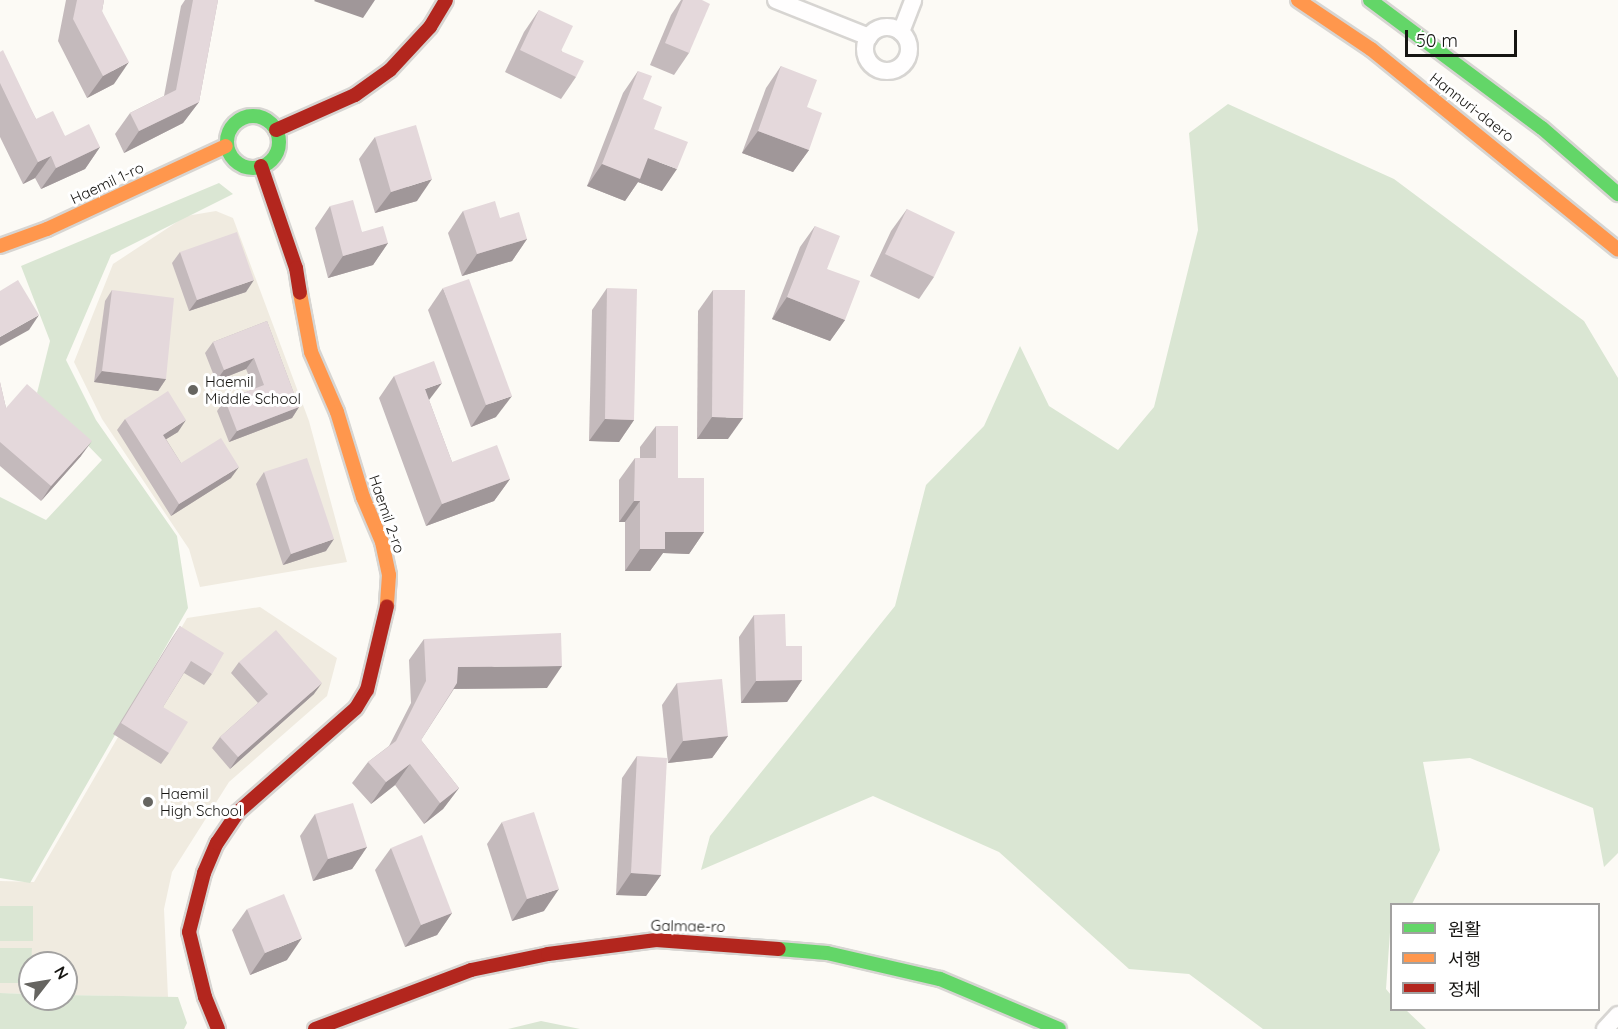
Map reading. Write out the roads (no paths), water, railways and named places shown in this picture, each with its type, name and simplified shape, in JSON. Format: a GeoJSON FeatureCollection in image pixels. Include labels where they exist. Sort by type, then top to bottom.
{"type":"FeatureCollection","features":[{"type":"Feature","properties":{"kind":"street"},"geometry":{"type":"LineString","coordinates":[[276,130],[355,95],[390,70],[430,27],[446,0]]}},
{"type":"Feature","properties":{"kind":"street"},"geometry":{"type":"LineString","coordinates":[[776,0],[868,37]]}},
{"type":"Feature","properties":{"kind":"street"},"geometry":{"type":"LineString","coordinates":[[901,32],[913,0]]}},
{"type":"Feature","properties":{"kind":"street","name":"Hannuri-daero"},"geometry":{"type":"LineString","coordinates":[[1298,0],[1380,56],[1618,250]]}},
{"type":"Feature","properties":{"kind":"street","name":"Hannuri-daero"},"geometry":{"type":"LineString","coordinates":[[1370,0],[1542,128],[1618,194]]}},
{"type":"Feature","properties":{"kind":"street"},"geometry":{"type":"LineString","coordinates":[[880,28],[901,32],[908,44],[907,58],[891,70],[871,64],[865,51],[868,37],[880,28]]}},
{"type":"Feature","properties":{"kind":"street"},"geometry":{"type":"LineString","coordinates":[[260,117],[276,130],[277,152],[261,166],[241,165],[226,146],[231,129],[243,118],[260,117]]}},
{"type":"Feature","properties":{"kind":"street","name":"Haemil 1-ro"},"geometry":{"type":"LineString","coordinates":[[0,246],[47,229],[226,146]]}},
{"type":"Feature","properties":{"kind":"street","name":"Haemil 2-ro"},"geometry":{"type":"LineString","coordinates":[[219,1029],[205,997],[189,932],[204,873],[217,843],[238,812],[356,708],[367,690],[387,608],[389,575],[382,542],[363,497],[337,411],[311,352],[296,268],[261,166]]}},
{"type":"Feature","properties":{"kind":"street","name":"Galmae-ro"},"geometry":{"type":"LineString","coordinates":[[315,1029],[471,970],[548,954],[656,940],[827,953],[886,965],[940,978],[1059,1029]]}},
{"type":"Feature","properties":{"kind":"street"},"geometry":{"type":"LineString","coordinates":[[1605,1029],[1618,1015]]}},
{"type":"Feature","properties":{"kind":"place","name":"Haemil Middle School"},"geometry":{"type":"Point","coordinates":[193,390]}},
{"type":"Feature","properties":{"kind":"place","name":"Haemil High School"},"geometry":{"type":"Point","coordinates":[148,802]}}]}
